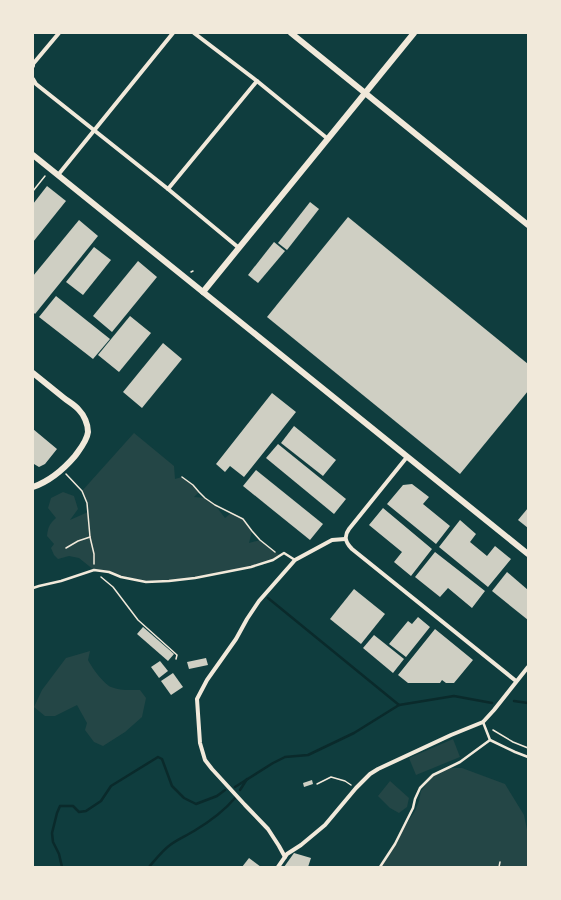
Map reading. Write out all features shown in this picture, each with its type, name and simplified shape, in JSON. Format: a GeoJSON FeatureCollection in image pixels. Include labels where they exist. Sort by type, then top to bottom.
{"type":"FeatureCollection","features":[{"type":"Feature","properties":{"kind":"street"},"geometry":{"type":"LineString","coordinates":[[33,66],[33,64],[59,33]]}},
{"type":"Feature","properties":{"kind":"street"},"geometry":{"type":"LineString","coordinates":[[58,175],[173,33]]}},
{"type":"Feature","properties":{"kind":"street"},"geometry":{"type":"LineString","coordinates":[[194,33],[257,81],[328,139]]}},
{"type":"Feature","properties":{"kind":"street"},"geometry":{"type":"LineString","coordinates":[[291,33],[528,225]]}},
{"type":"Feature","properties":{"kind":"street"},"geometry":{"type":"LineString","coordinates":[[203,292],[414,33]]}},
{"type":"Feature","properties":{"kind":"street"},"geometry":{"type":"LineString","coordinates":[[33,79],[36,84],[168,189],[239,248]]}},
{"type":"Feature","properties":{"kind":"street"},"geometry":{"type":"LineString","coordinates":[[168,189],[257,81]]}},
{"type":"Feature","properties":{"kind":"street"},"geometry":{"type":"LineString","coordinates":[[33,154],[528,554]]}},
{"type":"Feature","properties":{"kind":"street"},"geometry":{"type":"LineString","coordinates":[[33,373],[79,409],[85,418],[88,431],[86,439],[62,470],[48,480],[33,487]]}},
{"type":"Feature","properties":{"kind":"street"},"geometry":{"type":"LineString","coordinates":[[407,457],[349,529],[345,539],[346,542],[516,681]]}},
{"type":"Feature","properties":{"kind":"street"},"geometry":{"type":"LineString","coordinates":[[285,857],[268,829],[205,760],[200,743],[197,699],[207,680],[236,639],[259,601],[295,560],[332,540],[345,539]]}},
{"type":"Feature","properties":{"kind":"street"},"geometry":{"type":"LineString","coordinates":[[278,867],[287,854],[301,845],[325,825],[356,788],[370,774],[451,735],[483,722],[528,667]]}},
{"type":"Feature","properties":{"kind":"lane"},"geometry":{"type":"LineString","coordinates":[[33,588],[67,580],[94,570],[109,572],[121,578],[146,582],[169,581],[195,578],[251,567],[273,560],[284,552],[295,560]]}},
{"type":"Feature","properties":{"kind":"lane"},"geometry":{"type":"LineString","coordinates":[[483,722],[490,740],[528,757]]}},
{"type":"Feature","properties":{"kind":"lane"},"geometry":{"type":"LineString","coordinates":[[380,867],[395,844],[413,808],[420,788],[433,775],[460,762],[490,740]]}},
{"type":"Feature","properties":{"kind":"path"},"geometry":{"type":"LineString","coordinates":[[33,191],[45,176]]}},
{"type":"Feature","properties":{"kind":"path"},"geometry":{"type":"LineString","coordinates":[[62,470],[82,490],[87,504],[90,536],[94,554],[94,570],[113,587],[138,620],[177,655],[176,659]]}},
{"type":"Feature","properties":{"kind":"path"},"geometry":{"type":"LineString","coordinates":[[182,477],[194,485],[204,498],[243,519],[260,540],[280,555]]}},
{"type":"Feature","properties":{"kind":"path"},"geometry":{"type":"LineString","coordinates":[[66,548],[90,536]]}},
{"type":"Feature","properties":{"kind":"path"},"geometry":{"type":"LineString","coordinates":[[483,722],[513,742],[528,748]]}},
{"type":"Feature","properties":{"kind":"path"},"geometry":{"type":"LineString","coordinates":[[317,784],[331,777],[345,781],[356,788]]}},
{"type":"Feature","properties":{"kind":"path"},"geometry":{"type":"LineString","coordinates":[[499,867],[500,862]]}},
{"type":"Feature","properties":{"kind":"shaded area"},"geometry":{"type":"Polygon","coordinates":[[[134,433],[174,466],[175,479],[182,477],[193,485],[199,492],[194,497],[205,498],[215,505],[225,518],[231,513],[243,519],[252,531],[249,543],[260,540],[280,555],[273,560],[251,567],[195,578],[146,582],[121,577],[109,572],[94,570],[79,558],[69,556],[58,559],[54,555],[51,548],[54,544],[47,536],[49,526],[56,518],[48,508],[51,498],[63,492],[74,496],[78,509],[70,520],[88,512],[87,503],[82,491],[134,433]]]}},
{"type":"Feature","properties":{"kind":"shaded area"},"geometry":{"type":"Polygon","coordinates":[[[90,651],[88,660],[98,675],[108,685],[118,689],[140,690],[146,698],[142,717],[125,732],[103,746],[94,742],[85,730],[87,723],[77,705],[55,716],[45,716],[34,707],[42,690],[66,658],[90,651]]]}},
{"type":"Feature","properties":{"kind":"shaded area"},"geometry":{"type":"Polygon","coordinates":[[[453,739],[460,757],[416,775],[409,758],[453,739]]]}},
{"type":"Feature","properties":{"kind":"shaded area"},"geometry":{"type":"Polygon","coordinates":[[[447,768],[462,768],[505,784],[524,815],[528,834],[528,867],[378,867],[415,811],[421,791],[432,777],[447,768]]]}},
{"type":"Feature","properties":{"kind":"shaded area"},"geometry":{"type":"Polygon","coordinates":[[[390,781],[409,798],[407,807],[399,813],[390,808],[378,796],[390,781]]]}},
{"type":"Feature","properties":{"kind":"building"},"geometry":{"type":"Polygon","coordinates":[[[47,186],[66,201],[33,242],[33,204],[47,186]]]}},
{"type":"Feature","properties":{"kind":"building"},"geometry":{"type":"Polygon","coordinates":[[[310,202],[319,209],[287,250],[278,243],[310,202]]]}},
{"type":"Feature","properties":{"kind":"building"},"geometry":{"type":"Polygon","coordinates":[[[348,217],[528,364],[528,391],[460,474],[267,317],[348,217]]]}},
{"type":"Feature","properties":{"kind":"building"},"geometry":{"type":"Polygon","coordinates":[[[79,220],[98,236],[35,314],[33,312],[33,276],[79,220]]]}},
{"type":"Feature","properties":{"kind":"building"},"geometry":{"type":"Polygon","coordinates":[[[274,242],[285,251],[258,283],[248,275],[274,242]]]}},
{"type":"Feature","properties":{"kind":"building"},"geometry":{"type":"Polygon","coordinates":[[[94,247],[111,260],[83,295],[66,282],[94,247]]]}},
{"type":"Feature","properties":{"kind":"building"},"geometry":{"type":"Polygon","coordinates":[[[138,261],[157,277],[112,332],[93,316],[138,261]]]}},
{"type":"Feature","properties":{"kind":"building"},"geometry":{"type":"Polygon","coordinates":[[[56,296],[110,339],[93,359],[39,317],[56,296]]]}},
{"type":"Feature","properties":{"kind":"building"},"geometry":{"type":"Polygon","coordinates":[[[130,316],[151,333],[119,372],[98,355],[130,316]]]}},
{"type":"Feature","properties":{"kind":"building"},"geometry":{"type":"Polygon","coordinates":[[[163,343],[182,359],[142,408],[123,392],[163,343]]]}},
{"type":"Feature","properties":{"kind":"building"},"geometry":{"type":"Polygon","coordinates":[[[272,393],[296,412],[244,477],[230,466],[225,472],[216,464],[272,393]]]}},
{"type":"Feature","properties":{"kind":"building"},"geometry":{"type":"Polygon","coordinates":[[[294,426],[336,460],[323,476],[281,443],[294,426]]]}},
{"type":"Feature","properties":{"kind":"building"},"geometry":{"type":"Polygon","coordinates":[[[33,429],[57,449],[45,464],[39,467],[34,464],[33,465],[33,429]]]}},
{"type":"Feature","properties":{"kind":"building"},"geometry":{"type":"Polygon","coordinates":[[[278,444],[346,499],[334,514],[266,458],[278,444]]]}},
{"type":"Feature","properties":{"kind":"building"},"geometry":{"type":"Polygon","coordinates":[[[256,470],[323,524],[310,540],[243,486],[256,470]]]}},
{"type":"Feature","properties":{"kind":"building"},"geometry":{"type":"Polygon","coordinates":[[[412,484],[429,497],[423,504],[450,526],[436,544],[387,504],[403,485],[412,484]]]}},
{"type":"Feature","properties":{"kind":"building"},"geometry":{"type":"Polygon","coordinates":[[[383,508],[432,549],[411,576],[394,562],[402,552],[369,525],[383,508]]]}},
{"type":"Feature","properties":{"kind":"building"},"geometry":{"type":"Polygon","coordinates":[[[528,508],[528,528],[518,520],[528,508]]]}},
{"type":"Feature","properties":{"kind":"building"},"geometry":{"type":"Polygon","coordinates":[[[460,520],[476,534],[470,542],[487,556],[495,546],[511,559],[488,587],[439,547],[460,520]]]}},
{"type":"Feature","properties":{"kind":"building"},"geometry":{"type":"Polygon","coordinates":[[[435,552],[485,591],[472,608],[448,588],[440,597],[415,577],[435,552]]]}},
{"type":"Feature","properties":{"kind":"building"},"geometry":{"type":"Polygon","coordinates":[[[507,572],[528,590],[528,620],[492,591],[507,572]]]}},
{"type":"Feature","properties":{"kind":"building"},"geometry":{"type":"Polygon","coordinates":[[[354,589],[385,614],[361,644],[330,619],[354,589]]]}},
{"type":"Feature","properties":{"kind":"building"},"geometry":{"type":"Polygon","coordinates":[[[418,617],[430,627],[406,657],[389,644],[408,621],[412,624],[418,617]]]}},
{"type":"Feature","properties":{"kind":"building"},"geometry":{"type":"Polygon","coordinates":[[[143,627],[174,654],[168,661],[137,634],[143,627]]]}},
{"type":"Feature","properties":{"kind":"building"},"geometry":{"type":"Polygon","coordinates":[[[435,629],[473,660],[454,683],[446,683],[442,680],[440,683],[408,683],[398,675],[435,629]]]}},
{"type":"Feature","properties":{"kind":"building"},"geometry":{"type":"Polygon","coordinates":[[[374,635],[404,659],[393,673],[363,648],[374,635]]]}},
{"type":"Feature","properties":{"kind":"building"},"geometry":{"type":"Polygon","coordinates":[[[206,658],[208,665],[189,669],[187,662],[206,658]]]}},
{"type":"Feature","properties":{"kind":"building"},"geometry":{"type":"Polygon","coordinates":[[[160,661],[168,671],[159,678],[151,667],[160,661]]]}},
{"type":"Feature","properties":{"kind":"building"},"geometry":{"type":"Polygon","coordinates":[[[173,673],[183,687],[171,695],[161,681],[173,673]]]}},
{"type":"Feature","properties":{"kind":"building"},"geometry":{"type":"Polygon","coordinates":[[[312,780],[313,784],[304,787],[303,783],[312,780]]]}},
{"type":"Feature","properties":{"kind":"building"},"geometry":{"type":"Polygon","coordinates":[[[294,853],[311,858],[308,867],[284,867],[294,853]]]}},
{"type":"Feature","properties":{"kind":"building"},"geometry":{"type":"Polygon","coordinates":[[[249,858],[261,867],[242,867],[249,858]]]}},
{"type":"Feature","properties":{"kind":"waterway"},"geometry":{"type":"LineString","coordinates":[[268,598],[399,705]]}},
{"type":"Feature","properties":{"kind":"waterway"},"geometry":{"type":"LineString","coordinates":[[235,787],[285,757],[308,755],[354,733],[399,705],[454,696],[492,703]]}},
{"type":"Feature","properties":{"kind":"waterway"},"geometry":{"type":"LineString","coordinates":[[514,701],[528,703]]}},
{"type":"Feature","properties":{"kind":"waterway"},"geometry":{"type":"LineString","coordinates":[[62,867],[59,854],[53,842],[52,833],[60,806],[73,806],[79,812],[86,811],[101,801],[111,786],[158,757],[162,759],[172,786],[184,798],[196,804],[217,796],[225,790]]}},
{"type":"Feature","properties":{"kind":"waterway"},"geometry":{"type":"LineString","coordinates":[[240,790],[247,779]]}},
{"type":"Feature","properties":{"kind":"waterway"},"geometry":{"type":"LineString","coordinates":[[149,867],[170,845],[211,820],[235,798]]}}]}
